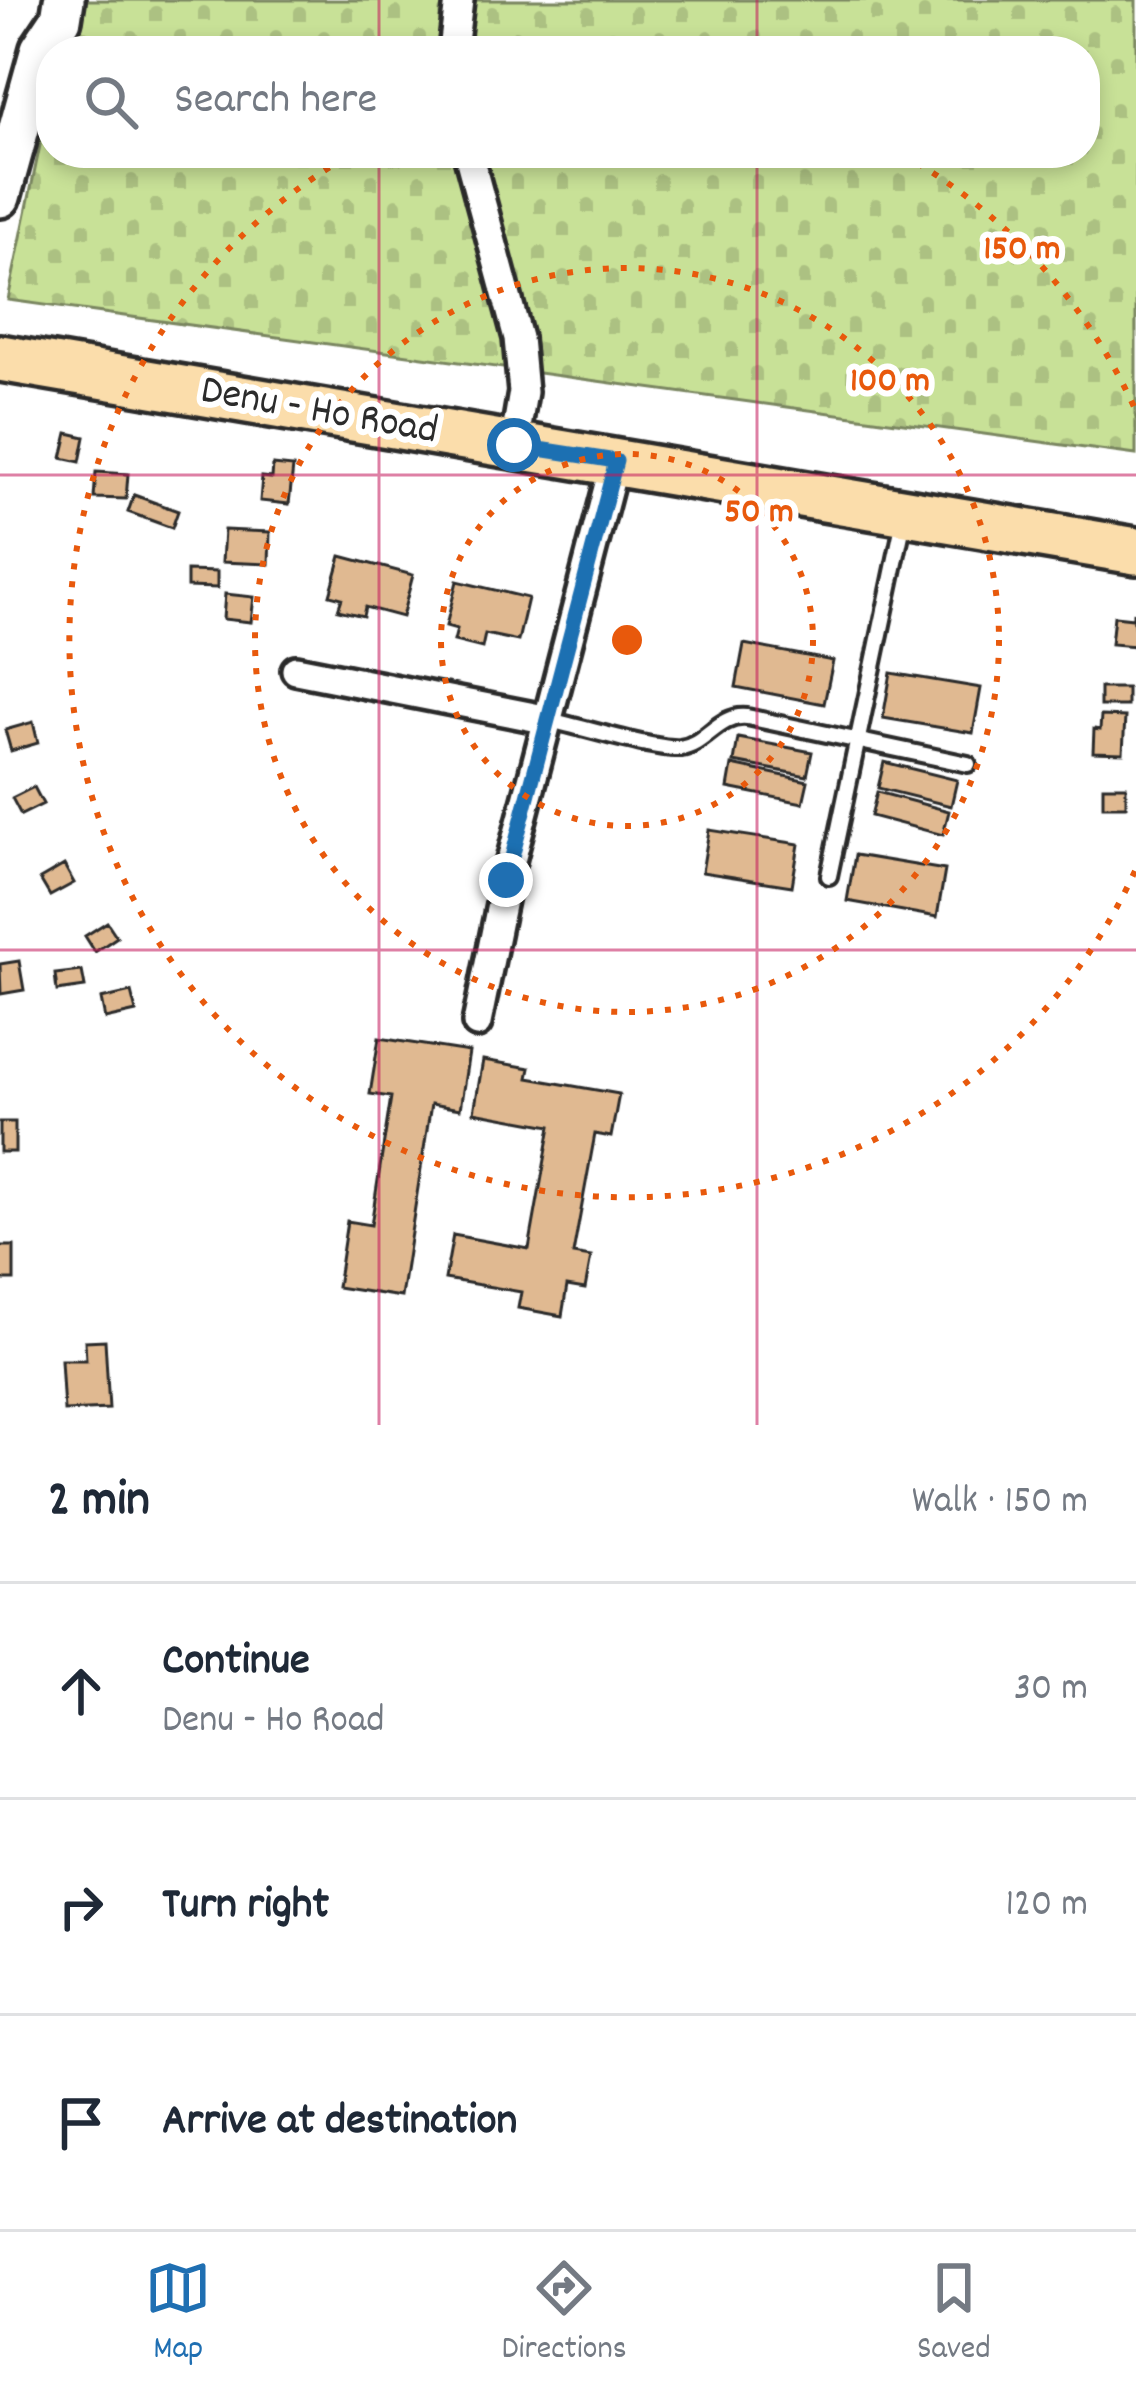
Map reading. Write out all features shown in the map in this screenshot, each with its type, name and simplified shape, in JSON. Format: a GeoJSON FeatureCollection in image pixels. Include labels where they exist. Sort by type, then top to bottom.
{"type":"FeatureCollection","features":[{"type":"Feature","properties":{"kind":"main road","name":"Denu - Ho Road"},"geometry":{"type":"LineString","coordinates":[[0,358],[1136,551]]}},
{"type":"Feature","properties":{"kind":"street"},"geometry":{"type":"LineString","coordinates":[[49,36],[61,19],[64,0]]}},
{"type":"Feature","properties":{"kind":"street"},"geometry":{"type":"LineString","coordinates":[[455,36],[460,0]]}},
{"type":"Feature","properties":{"kind":"street"},"geometry":{"type":"LineString","coordinates":[[0,197],[36,64]]}},
{"type":"Feature","properties":{"kind":"street"},"geometry":{"type":"LineString","coordinates":[[472,168],[518,338],[523,392],[514,445]]}},
{"type":"Feature","properties":{"kind":"street"},"geometry":{"type":"LineString","coordinates":[[477,1023],[506,880],[616,461]]}},
{"type":"Feature","properties":{"kind":"street"},"geometry":{"type":"LineString","coordinates":[[296,670],[549,720]]}},
{"type":"Feature","properties":{"kind":"lane"},"geometry":{"type":"LineString","coordinates":[[830,875],[905,515]]}},
{"type":"Feature","properties":{"kind":"lane"},"geometry":{"type":"LineString","coordinates":[[549,720],[673,748],[694,743],[735,716],[968,764]]}},
{"type":"Feature","properties":{"kind":"green space"},"geometry":{"type":"Polygon","coordinates":[[[70,0],[1136,0],[1136,455],[8,300],[36,165],[1100,168],[1100,36],[62,36],[70,0]]]}},
{"type":"Feature","properties":{"kind":"building"},"geometry":{"type":"Polygon","coordinates":[[[68,433],[85,437],[80,462],[62,458],[68,433]]]}},
{"type":"Feature","properties":{"kind":"building"},"geometry":{"type":"Polygon","coordinates":[[[273,465],[293,467],[289,504],[260,501],[262,477],[272,478],[273,465]]]}},
{"type":"Feature","properties":{"kind":"building"},"geometry":{"type":"Polygon","coordinates":[[[96,472],[128,474],[126,499],[94,498],[96,472]]]}},
{"type":"Feature","properties":{"kind":"building"},"geometry":{"type":"Polygon","coordinates":[[[134,495],[178,511],[172,528],[128,512],[134,495]]]}},
{"type":"Feature","properties":{"kind":"building"},"geometry":{"type":"Polygon","coordinates":[[[224,530],[270,532],[269,564],[222,562],[224,530]]]}},
{"type":"Feature","properties":{"kind":"building"},"geometry":{"type":"Polygon","coordinates":[[[341,556],[413,575],[402,617],[365,607],[363,616],[338,610],[342,598],[330,595],[341,556]]]}},
{"type":"Feature","properties":{"kind":"building"},"geometry":{"type":"Polygon","coordinates":[[[187,571],[217,572],[217,588],[187,587],[187,571]]]}},
{"type":"Feature","properties":{"kind":"building"},"geometry":{"type":"Polygon","coordinates":[[[457,581],[528,598],[518,641],[485,634],[482,648],[454,641],[457,629],[446,626],[457,581]]]}},
{"type":"Feature","properties":{"kind":"building"},"geometry":{"type":"Polygon","coordinates":[[[225,594],[254,597],[251,622],[223,619],[225,594]]]}},
{"type":"Feature","properties":{"kind":"building"},"geometry":{"type":"Polygon","coordinates":[[[1133,612],[1136,646],[1111,644],[1114,616],[1133,618],[1133,612]]]}},
{"type":"Feature","properties":{"kind":"building"},"geometry":{"type":"Polygon","coordinates":[[[744,644],[833,661],[824,704],[736,687],[744,644]]]}},
{"type":"Feature","properties":{"kind":"building"},"geometry":{"type":"Polygon","coordinates":[[[891,673],[981,688],[973,733],[883,718],[891,673]]]}},
{"type":"Feature","properties":{"kind":"building"},"geometry":{"type":"Polygon","coordinates":[[[1100,688],[1127,688],[1127,706],[1100,706],[1100,688]]]}},
{"type":"Feature","properties":{"kind":"building"},"geometry":{"type":"Polygon","coordinates":[[[1101,716],[1125,717],[1123,753],[1093,752],[1094,729],[1100,730],[1101,716]]]}},
{"type":"Feature","properties":{"kind":"building"},"geometry":{"type":"Polygon","coordinates":[[[33,722],[38,743],[11,751],[5,730],[33,722]]]}},
{"type":"Feature","properties":{"kind":"building"},"geometry":{"type":"Polygon","coordinates":[[[738,738],[812,752],[807,776],[734,762],[738,738]]]}},
{"type":"Feature","properties":{"kind":"building"},"geometry":{"type":"Polygon","coordinates":[[[884,762],[957,780],[951,806],[878,788],[884,762]]]}},
{"type":"Feature","properties":{"kind":"building"},"geometry":{"type":"Polygon","coordinates":[[[732,765],[808,781],[803,803],[728,788],[732,765]]]}},
{"type":"Feature","properties":{"kind":"building"},"geometry":{"type":"Polygon","coordinates":[[[1103,786],[1126,786],[1126,806],[1103,806],[1103,786]]]}},
{"type":"Feature","properties":{"kind":"building"},"geometry":{"type":"Polygon","coordinates":[[[34,787],[43,804],[21,815],[12,798],[34,787]]]}},
{"type":"Feature","properties":{"kind":"building"},"geometry":{"type":"Polygon","coordinates":[[[877,792],[949,811],[943,835],[871,816],[877,792]]]}},
{"type":"Feature","properties":{"kind":"building"},"geometry":{"type":"Polygon","coordinates":[[[709,830],[799,844],[792,886],[702,872],[709,830]]]}},
{"type":"Feature","properties":{"kind":"building"},"geometry":{"type":"Polygon","coordinates":[[[855,855],[945,870],[937,917],[847,901],[855,855]]]}},
{"type":"Feature","properties":{"kind":"building"},"geometry":{"type":"Polygon","coordinates":[[[64,865],[74,883],[50,896],[40,879],[64,865]]]}},
{"type":"Feature","properties":{"kind":"building"},"geometry":{"type":"Polygon","coordinates":[[[107,922],[117,937],[95,952],[85,936],[107,922]]]}},
{"type":"Feature","properties":{"kind":"building"},"geometry":{"type":"Polygon","coordinates":[[[19,961],[24,990],[1,994],[0,964],[19,961]]]}},
{"type":"Feature","properties":{"kind":"building"},"geometry":{"type":"Polygon","coordinates":[[[82,971],[85,987],[57,991],[55,974],[82,971]]]}},
{"type":"Feature","properties":{"kind":"building"},"geometry":{"type":"Polygon","coordinates":[[[131,992],[136,1012],[105,1019],[101,999],[131,992]]]}},
{"type":"Feature","properties":{"kind":"building"},"geometry":{"type":"Polygon","coordinates":[[[379,1038],[469,1052],[460,1109],[431,1104],[401,1297],[337,1287],[347,1221],[371,1225],[391,1097],[370,1094],[379,1038]]]}},
{"type":"Feature","properties":{"kind":"building"},"geometry":{"type":"Polygon","coordinates":[[[483,1060],[530,1068],[528,1078],[619,1094],[611,1137],[595,1134],[573,1254],[591,1257],[585,1289],[567,1286],[562,1316],[518,1308],[521,1292],[445,1279],[453,1235],[529,1249],[551,1126],[474,1112],[483,1060]]]}},
{"type":"Feature","properties":{"kind":"building"},"geometry":{"type":"Polygon","coordinates":[[[0,1122],[15,1122],[15,1152],[0,1152],[0,1122]]]}},
{"type":"Feature","properties":{"kind":"building"},"geometry":{"type":"Polygon","coordinates":[[[0,1246],[14,1246],[14,1280],[0,1280],[0,1246]]]}},
{"type":"Feature","properties":{"kind":"building"},"geometry":{"type":"Polygon","coordinates":[[[105,1340],[109,1409],[64,1411],[61,1360],[86,1360],[85,1341],[105,1340]]]}},
{"type":"Feature","properties":{"kind":"route"},"geometry":{"type":"LineString","coordinates":[[506,880],[616,461],[514,445]]}}]}
